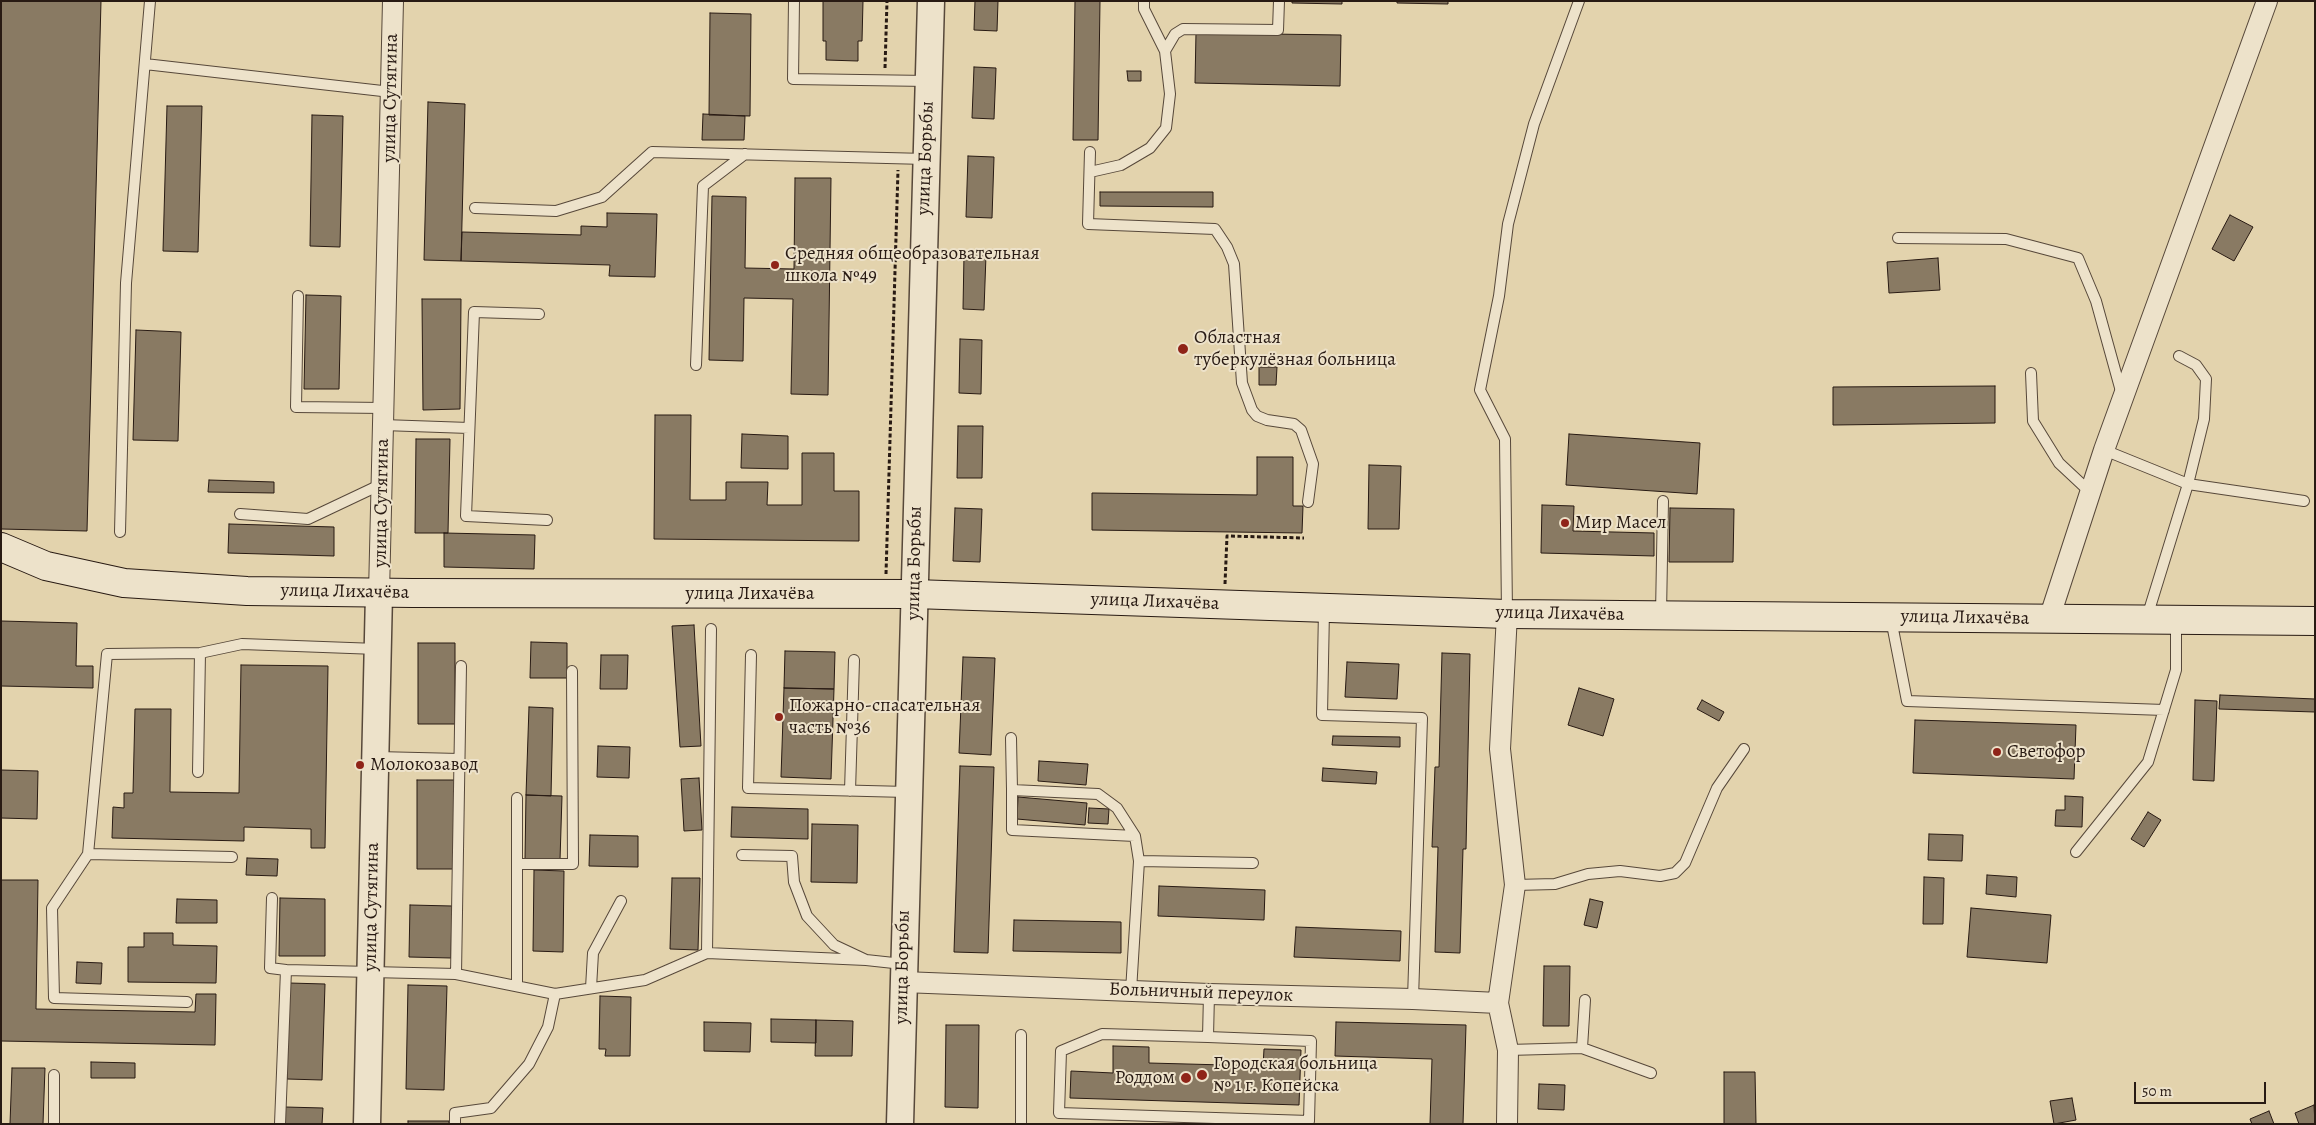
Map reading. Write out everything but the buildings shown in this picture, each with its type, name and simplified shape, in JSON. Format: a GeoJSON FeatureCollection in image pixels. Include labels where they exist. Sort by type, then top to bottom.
{"type":"FeatureCollection","features":[{"type":"Feature","properties":{"kind":"main road","name":"улица Лихачёва"},"geometry":{"type":"LineString","coordinates":[[4,552],[46,566],[124,584],[247,591],[914,594],[1507,614],[2315,622]]}},
{"type":"Feature","properties":{"kind":"street","name":"улица Сутягина"},"geometry":{"type":"LineString","coordinates":[[367,1124],[393,1]]}},
{"type":"Feature","properties":{"kind":"street","name":"улица Борьбы"},"geometry":{"type":"LineString","coordinates":[[900,1124],[931,1]]}},
{"type":"Feature","properties":{"kind":"street"},"geometry":{"type":"LineString","coordinates":[[2048,619],[2122,399],[2267,1]]}},
{"type":"Feature","properties":{"kind":"street"},"geometry":{"type":"LineString","coordinates":[[1507,614],[1500,749],[1515,885],[1498,1003],[1508,1050],[1507,1124]]}},
{"type":"Feature","properties":{"kind":"street","name":"Больничный переулок"},"geometry":{"type":"LineString","coordinates":[[903,973],[1131,991],[1414,998],[1498,1003]]}},
{"type":"Feature","properties":{"kind":"lane"},"geometry":{"type":"LineString","coordinates":[[120,532],[126,283],[150,1]]}},
{"type":"Feature","properties":{"kind":"lane"},"geometry":{"type":"LineString","coordinates":[[794,1],[793,79],[928,81]]}},
{"type":"Feature","properties":{"kind":"lane"},"geometry":{"type":"LineString","coordinates":[[1090,172],[1121,165],[1150,148],[1166,128],[1170,94],[1165,51],[1144,9],[1144,1]]}},
{"type":"Feature","properties":{"kind":"lane"},"geometry":{"type":"LineString","coordinates":[[1165,51],[1175,34],[1183,30],[1278,30],[1279,1]]}},
{"type":"Feature","properties":{"kind":"lane"},"geometry":{"type":"LineString","coordinates":[[1507,614],[1505,439],[1480,390],[1500,296],[1508,224],[1534,124],[1579,1]]}},
{"type":"Feature","properties":{"kind":"lane"},"geometry":{"type":"LineString","coordinates":[[145,64],[391,92]]}},
{"type":"Feature","properties":{"kind":"lane"},"geometry":{"type":"LineString","coordinates":[[475,208],[556,211],[602,197],[652,152],[926,159]]}},
{"type":"Feature","properties":{"kind":"lane"},"geometry":{"type":"LineString","coordinates":[[1090,152],[1088,224],[1215,229],[1227,247],[1234,264],[1242,383],[1252,410],[1257,416],[1267,420],[1294,424],[1301,430],[1312,464],[1308,502]]}},
{"type":"Feature","properties":{"kind":"lane"},"geometry":{"type":"LineString","coordinates":[[696,365],[703,186],[745,154]]}},
{"type":"Feature","properties":{"kind":"lane"},"geometry":{"type":"LineString","coordinates":[[1898,238],[2006,239],[2078,258],[2096,301],[2122,399]]}},
{"type":"Feature","properties":{"kind":"lane"},"geometry":{"type":"LineString","coordinates":[[298,296],[296,407],[384,416],[469,428]]}},
{"type":"Feature","properties":{"kind":"lane"},"geometry":{"type":"LineString","coordinates":[[539,314],[474,312],[466,516],[547,520]]}},
{"type":"Feature","properties":{"kind":"lane"},"geometry":{"type":"LineString","coordinates":[[2146,620],[2188,484],[2204,419],[2206,379],[2196,365],[2179,356]]}},
{"type":"Feature","properties":{"kind":"lane"},"geometry":{"type":"LineString","coordinates":[[2032,373],[2033,420],[2059,463],[2090,492]]}},
{"type":"Feature","properties":{"kind":"lane"},"geometry":{"type":"LineString","coordinates":[[2104,450],[2188,484],[2304,501]]}},
{"type":"Feature","properties":{"kind":"lane"},"geometry":{"type":"LineString","coordinates":[[240,514],[308,519],[382,484]]}},
{"type":"Feature","properties":{"kind":"lane"},"geometry":{"type":"LineString","coordinates":[[1660,615],[1663,500]]}},
{"type":"Feature","properties":{"kind":"lane"},"geometry":{"type":"LineString","coordinates":[[1324,608],[1322,715],[1422,718],[1414,998]]}},
{"type":"Feature","properties":{"kind":"lane"},"geometry":{"type":"LineString","coordinates":[[1891,618],[1907,701],[2164,710]]}},
{"type":"Feature","properties":{"kind":"lane"},"geometry":{"type":"LineString","coordinates":[[2076,852],[2148,762],[2176,670],[2176,621]]}},
{"type":"Feature","properties":{"kind":"lane"},"geometry":{"type":"LineString","coordinates":[[707,953],[711,629]]}},
{"type":"Feature","properties":{"kind":"lane"},"geometry":{"type":"LineString","coordinates":[[187,1002],[54,998],[52,908],[88,854],[107,654],[200,653],[242,644],[378,649]]}},
{"type":"Feature","properties":{"kind":"lane"},"geometry":{"type":"LineString","coordinates":[[198,772],[200,653]]}},
{"type":"Feature","properties":{"kind":"lane"},"geometry":{"type":"LineString","coordinates":[[751,655],[748,788],[908,792]]}},
{"type":"Feature","properties":{"kind":"lane"},"geometry":{"type":"LineString","coordinates":[[850,791],[854,660]]}},
{"type":"Feature","properties":{"kind":"lane"},"geometry":{"type":"LineString","coordinates":[[456,974],[461,666]]}},
{"type":"Feature","properties":{"kind":"lane"},"geometry":{"type":"LineString","coordinates":[[517,864],[572,864],[572,671]]}},
{"type":"Feature","properties":{"kind":"lane"},"geometry":{"type":"LineString","coordinates":[[1011,738],[1012,830],[1135,836]]}},
{"type":"Feature","properties":{"kind":"lane"},"geometry":{"type":"LineString","coordinates":[[1515,885],[1555,884],[1588,874],[1620,871],[1660,876],[1675,873],[1685,863],[1717,788],[1744,749]]}},
{"type":"Feature","properties":{"kind":"lane"},"geometry":{"type":"LineString","coordinates":[[376,757],[459,759]]}},
{"type":"Feature","properties":{"kind":"lane"},"geometry":{"type":"LineString","coordinates":[[1012,790],[1098,794],[1116,808],[1135,836],[1139,861],[1131,991]]}},
{"type":"Feature","properties":{"kind":"lane"},"geometry":{"type":"LineString","coordinates":[[517,798],[518,986]]}},
{"type":"Feature","properties":{"kind":"lane"},"geometry":{"type":"LineString","coordinates":[[88,854],[232,857]]}},
{"type":"Feature","properties":{"kind":"lane"},"geometry":{"type":"LineString","coordinates":[[742,855],[792,856],[794,882],[807,916],[834,945],[866,960],[903,973]]}},
{"type":"Feature","properties":{"kind":"lane"},"geometry":{"type":"LineString","coordinates":[[1139,861],[1253,863]]}},
{"type":"Feature","properties":{"kind":"lane"},"geometry":{"type":"LineString","coordinates":[[272,898],[270,968],[286,970],[456,974],[556,994],[645,980],[707,953],[866,960]]}},
{"type":"Feature","properties":{"kind":"lane"},"geometry":{"type":"LineString","coordinates":[[591,988],[593,953],[621,901]]}},
{"type":"Feature","properties":{"kind":"lane"},"geometry":{"type":"LineString","coordinates":[[280,1124],[286,970]]}},
{"type":"Feature","properties":{"kind":"lane"},"geometry":{"type":"LineString","coordinates":[[455,1124],[455,1113],[491,1108],[529,1064],[548,1027],[556,994]]}},
{"type":"Feature","properties":{"kind":"lane"},"geometry":{"type":"LineString","coordinates":[[1208,1037],[1209,994]]}},
{"type":"Feature","properties":{"kind":"lane"},"geometry":{"type":"LineString","coordinates":[[1582,1048],[1585,1000]]}},
{"type":"Feature","properties":{"kind":"lane"},"geometry":{"type":"LineString","coordinates":[[1102,1034],[1208,1037],[1311,1040],[1309,1121],[1059,1113],[1061,1051],[1102,1034]]}},
{"type":"Feature","properties":{"kind":"lane"},"geometry":{"type":"LineString","coordinates":[[1020,1124],[1021,1036]]}},
{"type":"Feature","properties":{"kind":"lane"},"geometry":{"type":"LineString","coordinates":[[1508,1050],[1582,1048],[1651,1073]]}},
{"type":"Feature","properties":{"kind":"lane"},"geometry":{"type":"LineString","coordinates":[[54,1075],[54,1124]]}},
{"type":"Feature","properties":{"kind":"path"},"geometry":{"type":"LineString","coordinates":[[885,80],[886,1]]}},
{"type":"Feature","properties":{"kind":"path"},"geometry":{"type":"LineString","coordinates":[[885,594],[899,158]]}},
{"type":"Feature","properties":{"kind":"path"},"geometry":{"type":"LineString","coordinates":[[1225,604],[1227,536],[1304,538]]}},
{"type":"Feature","properties":{"kind":"place","name":"Средняя общеобразовательная школа №49"},"geometry":{"type":"Point","coordinates":[775,265]}},
{"type":"Feature","properties":{"kind":"place","name":"Областная туберкулёзная больница"},"geometry":{"type":"Point","coordinates":[1183,349]}},
{"type":"Feature","properties":{"kind":"place","name":"Мир Масел"},"geometry":{"type":"Point","coordinates":[1565,523]}},
{"type":"Feature","properties":{"kind":"place","name":"Пожарно-спасательная часть №36"},"geometry":{"type":"Point","coordinates":[779,717]}},
{"type":"Feature","properties":{"kind":"place","name":"Светофор"},"geometry":{"type":"Point","coordinates":[1997,752]}},
{"type":"Feature","properties":{"kind":"place","name":"Молокозавод"},"geometry":{"type":"Point","coordinates":[360,765]}},
{"type":"Feature","properties":{"kind":"place","name":"Городская больница № 1 г. Копейска"},"geometry":{"type":"Point","coordinates":[1202,1075]}},
{"type":"Feature","properties":{"kind":"place","name":"Роддом"},"geometry":{"type":"Point","coordinates":[1186,1078]}}]}
